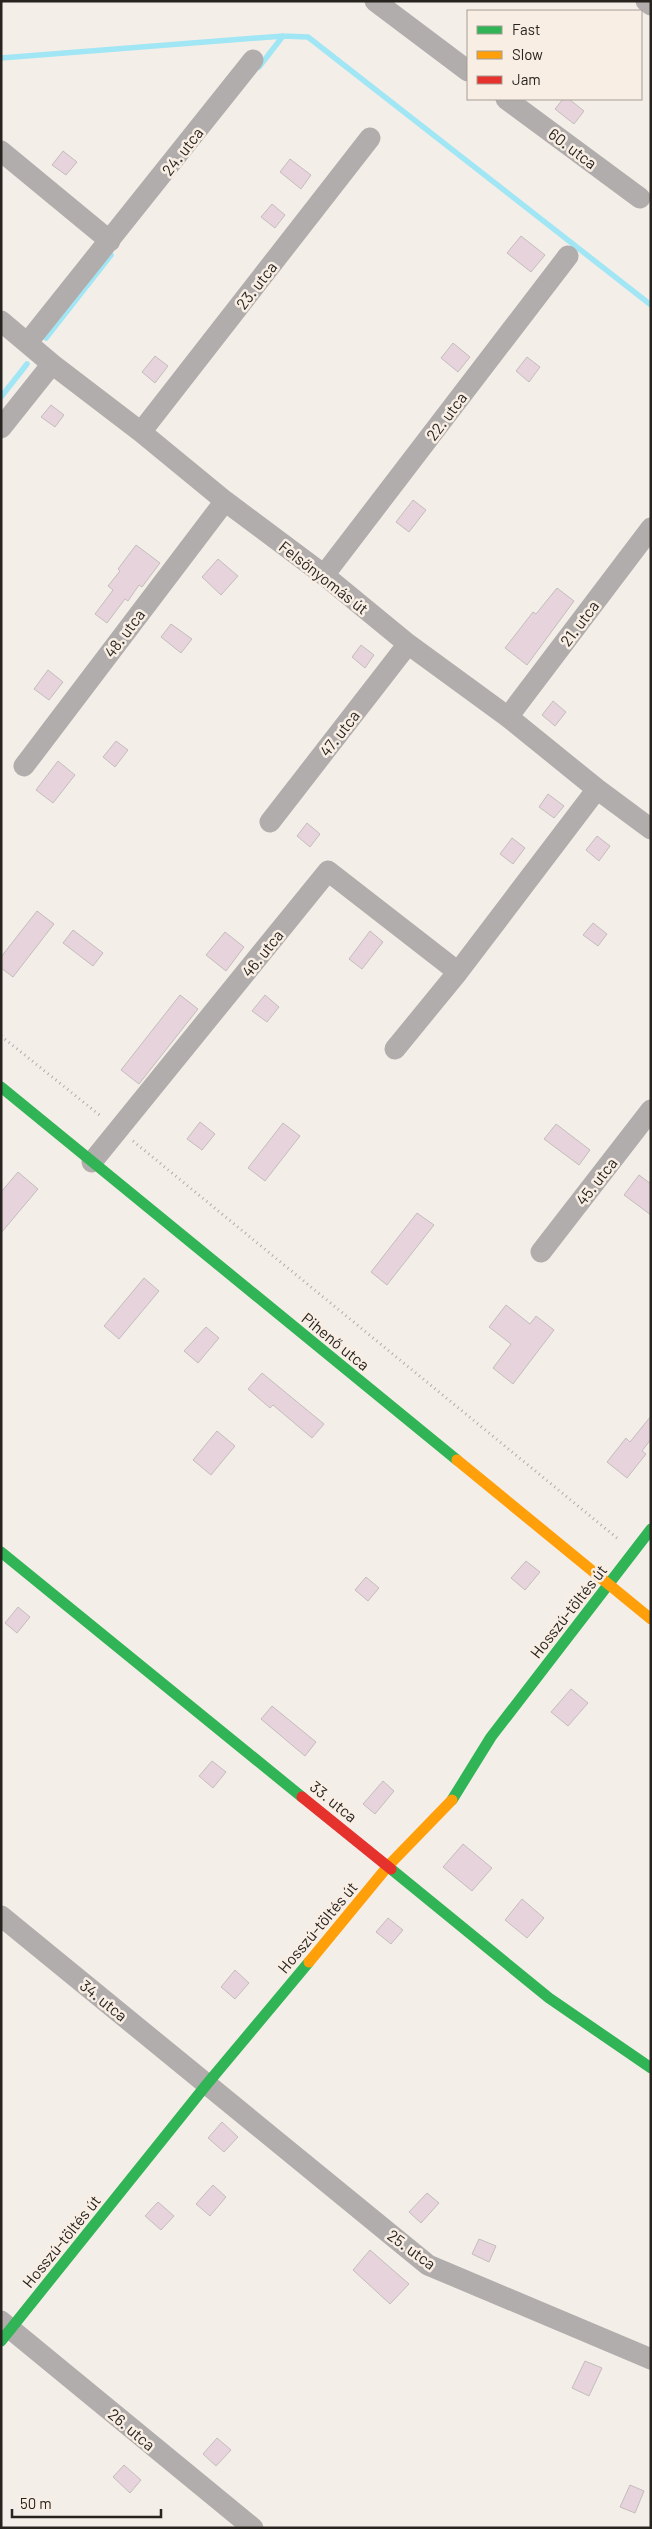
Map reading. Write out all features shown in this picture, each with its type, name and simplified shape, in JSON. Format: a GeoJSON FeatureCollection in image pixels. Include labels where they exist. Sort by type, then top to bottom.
{"type":"FeatureCollection","features":[{"type":"Feature","properties":{"kind":"street"},"geometry":{"type":"LineString","coordinates":[[375,1],[467,70]]}},
{"type":"Feature","properties":{"kind":"street"},"geometry":{"type":"LineString","coordinates":[[646,1],[651,4]]}},
{"type":"Feature","properties":{"kind":"street","name":"24. utca"},"geometry":{"type":"LineString","coordinates":[[28,342],[253,60]]}},
{"type":"Feature","properties":{"kind":"street","name":"60. utca"},"geometry":{"type":"LineString","coordinates":[[507,100],[640,198]]}},
{"type":"Feature","properties":{"kind":"street","name":"23. utca"},"geometry":{"type":"LineString","coordinates":[[141,432],[370,138]]}},
{"type":"Feature","properties":{"kind":"street"},"geometry":{"type":"LineString","coordinates":[[1,152],[110,241]]}},
{"type":"Feature","properties":{"kind":"street","name":"22. utca"},"geometry":{"type":"LineString","coordinates":[[324,575],[568,256]]}},
{"type":"Feature","properties":{"kind":"street","name":"Felsőnyomás út"},"geometry":{"type":"LineString","coordinates":[[1,321],[52,364],[141,432],[225,501],[324,575],[408,644],[508,717],[597,789],[651,829]]}},
{"type":"Feature","properties":{"kind":"street"},"geometry":{"type":"LineString","coordinates":[[1,428],[52,364]]}},
{"type":"Feature","properties":{"kind":"street","name":"48. utca"},"geometry":{"type":"LineString","coordinates":[[24,766],[225,501]]}},
{"type":"Feature","properties":{"kind":"street","name":"21. utca"},"geometry":{"type":"LineString","coordinates":[[508,717],[651,528]]}},
{"type":"Feature","properties":{"kind":"street","name":"47. utca"},"geometry":{"type":"LineString","coordinates":[[270,822],[408,644]]}},
{"type":"Feature","properties":{"kind":"street"},"geometry":{"type":"LineString","coordinates":[[395,1049],[458,972],[597,789]]}},
{"type":"Feature","properties":{"kind":"street","name":"46. utca"},"geometry":{"type":"LineString","coordinates":[[92,1162],[328,871],[458,972]]}},
{"type":"Feature","properties":{"kind":"street","name":"Pihenő utca"},"geometry":{"type":"LineString","coordinates":[[1,1087],[651,1619]]}},
{"type":"Feature","properties":{"kind":"street","name":"45. utca"},"geometry":{"type":"LineString","coordinates":[[541,1252],[651,1110]]}},
{"type":"Feature","properties":{"kind":"street","name":"Hosszú-töltés út"},"geometry":{"type":"LineString","coordinates":[[5,2330],[388,1866],[451,1802],[490,1737],[651,1529]]}},
{"type":"Feature","properties":{"kind":"street","name":"33. utca"},"geometry":{"type":"LineString","coordinates":[[1,1552],[549,1998],[651,2068]]}},
{"type":"Feature","properties":{"kind":"street","name":"34. utca"},"geometry":{"type":"LineString","coordinates":[[1,1916],[207,2084]]}},
{"type":"Feature","properties":{"kind":"street","name":"25. utca"},"geometry":{"type":"LineString","coordinates":[[207,2084],[428,2265],[651,2359]]}},
{"type":"Feature","properties":{"kind":"street","name":"26. utca"},"geometry":{"type":"LineString","coordinates":[[5,2330],[253,2528]]}},
{"type":"Feature","properties":{"kind":"path"},"geometry":{"type":"LineString","coordinates":[[1,1036],[118,1129],[634,1551]]}},
{"type":"Feature","properties":{"kind":"building"},"geometry":{"type":"Polygon","coordinates":[[[562,100],[570,100],[584,111],[574,124],[555,109],[562,100]]]}},
{"type":"Feature","properties":{"kind":"building"},"geometry":{"type":"Polygon","coordinates":[[[63,151],[77,162],[66,175],[52,165],[63,151]]]}},
{"type":"Feature","properties":{"kind":"building"},"geometry":{"type":"Polygon","coordinates":[[[290,159],[311,175],[301,189],[280,172],[290,159]]]}},
{"type":"Feature","properties":{"kind":"building"},"geometry":{"type":"Polygon","coordinates":[[[272,204],[285,215],[275,228],[261,217],[272,204]]]}},
{"type":"Feature","properties":{"kind":"building"},"geometry":{"type":"Polygon","coordinates":[[[521,236],[545,255],[531,272],[507,253],[521,236]]]}},
{"type":"Feature","properties":{"kind":"building"},"geometry":{"type":"Polygon","coordinates":[[[453,343],[470,357],[458,372],[441,358],[453,343]]]}},
{"type":"Feature","properties":{"kind":"building"},"geometry":{"type":"Polygon","coordinates":[[[155,356],[168,366],[155,383],[142,372],[155,356]]]}},
{"type":"Feature","properties":{"kind":"building"},"geometry":{"type":"Polygon","coordinates":[[[527,357],[540,367],[529,382],[516,371],[527,357]]]}},
{"type":"Feature","properties":{"kind":"building"},"geometry":{"type":"Polygon","coordinates":[[[51,405],[64,415],[55,427],[41,417],[51,405]]]}},
{"type":"Feature","properties":{"kind":"building"},"geometry":{"type":"Polygon","coordinates":[[[413,500],[426,510],[409,532],[396,522],[413,500]]]}},
{"type":"Feature","properties":{"kind":"building"},"geometry":{"type":"Polygon","coordinates":[[[136,545],[160,563],[142,587],[139,585],[128,601],[125,599],[107,623],[95,614],[113,590],[108,586],[120,571],[118,569],[136,545]]]}},
{"type":"Feature","properties":{"kind":"building"},"geometry":{"type":"Polygon","coordinates":[[[218,559],[238,576],[221,595],[202,577],[218,559]]]}},
{"type":"Feature","properties":{"kind":"building"},"geometry":{"type":"Polygon","coordinates":[[[557,588],[574,601],[527,665],[505,648],[533,612],[536,614],[557,588]]]}},
{"type":"Feature","properties":{"kind":"building"},"geometry":{"type":"Polygon","coordinates":[[[171,624],[192,639],[181,653],[161,637],[171,624]]]}},
{"type":"Feature","properties":{"kind":"building"},"geometry":{"type":"Polygon","coordinates":[[[361,645],[374,655],[365,668],[352,657],[361,645]]]}},
{"type":"Feature","properties":{"kind":"building"},"geometry":{"type":"Polygon","coordinates":[[[48,670],[63,682],[49,700],[34,689],[48,670]]]}},
{"type":"Feature","properties":{"kind":"building"},"geometry":{"type":"Polygon","coordinates":[[[553,701],[566,712],[555,726],[542,715],[553,701]]]}},
{"type":"Feature","properties":{"kind":"building"},"geometry":{"type":"Polygon","coordinates":[[[116,741],[128,750],[115,767],[103,757],[116,741]]]}},
{"type":"Feature","properties":{"kind":"building"},"geometry":{"type":"Polygon","coordinates":[[[58,761],[75,775],[53,803],[36,790],[58,761]]]}},
{"type":"Feature","properties":{"kind":"building"},"geometry":{"type":"Polygon","coordinates":[[[548,794],[564,806],[554,818],[539,807],[548,794]]]}},
{"type":"Feature","properties":{"kind":"building"},"geometry":{"type":"Polygon","coordinates":[[[307,823],[320,834],[310,847],[297,836],[307,823]]]}},
{"type":"Feature","properties":{"kind":"building"},"geometry":{"type":"Polygon","coordinates":[[[597,836],[610,846],[599,861],[586,850],[597,836]]]}},
{"type":"Feature","properties":{"kind":"building"},"geometry":{"type":"Polygon","coordinates":[[[512,838],[525,848],[513,864],[500,854],[512,838]]]}},
{"type":"Feature","properties":{"kind":"building"},"geometry":{"type":"Polygon","coordinates":[[[37,911],[54,924],[13,977],[1,968],[1,957],[37,911]]]}},
{"type":"Feature","properties":{"kind":"building"},"geometry":{"type":"Polygon","coordinates":[[[593,923],[607,934],[598,946],[583,935],[593,923]]]}},
{"type":"Feature","properties":{"kind":"building"},"geometry":{"type":"Polygon","coordinates":[[[73,930],[103,953],[93,966],[63,943],[73,930]]]}},
{"type":"Feature","properties":{"kind":"building"},"geometry":{"type":"Polygon","coordinates":[[[370,931],[383,942],[362,969],[349,959],[370,931]]]}},
{"type":"Feature","properties":{"kind":"building"},"geometry":{"type":"Polygon","coordinates":[[[225,932],[244,947],[226,971],[206,955],[225,932]]]}},
{"type":"Feature","properties":{"kind":"building"},"geometry":{"type":"Polygon","coordinates":[[[180,995],[198,1009],[139,1084],[121,1070],[180,995]]]}},
{"type":"Feature","properties":{"kind":"building"},"geometry":{"type":"Polygon","coordinates":[[[265,995],[279,1007],[267,1022],[252,1011],[265,995]]]}},
{"type":"Feature","properties":{"kind":"building"},"geometry":{"type":"Polygon","coordinates":[[[200,1122],[215,1134],[202,1150],[187,1139],[200,1122]]]}},
{"type":"Feature","properties":{"kind":"building"},"geometry":{"type":"Polygon","coordinates":[[[283,1123],[300,1136],[265,1181],[248,1168],[283,1123]]]}},
{"type":"Feature","properties":{"kind":"building"},"geometry":{"type":"Polygon","coordinates":[[[556,1124],[590,1150],[579,1165],[544,1139],[556,1124]]]}},
{"type":"Feature","properties":{"kind":"building"},"geometry":{"type":"Polygon","coordinates":[[[18,1172],[38,1189],[1,1233],[1,1192],[18,1172]]]}},
{"type":"Feature","properties":{"kind":"building"},"geometry":{"type":"Polygon","coordinates":[[[639,1175],[651,1184],[651,1215],[624,1195],[639,1175]]]}},
{"type":"Feature","properties":{"kind":"building"},"geometry":{"type":"Polygon","coordinates":[[[417,1213],[434,1225],[387,1285],[371,1272],[417,1213]]]}},
{"type":"Feature","properties":{"kind":"building"},"geometry":{"type":"Polygon","coordinates":[[[144,1278],[159,1291],[119,1339],[104,1326],[144,1278]]]}},
{"type":"Feature","properties":{"kind":"building"},"geometry":{"type":"Polygon","coordinates":[[[506,1305],[530,1324],[536,1316],[554,1330],[513,1384],[493,1368],[511,1344],[489,1327],[506,1305]]]}},
{"type":"Feature","properties":{"kind":"building"},"geometry":{"type":"Polygon","coordinates":[[[206,1327],[219,1338],[198,1363],[184,1351],[206,1327]]]}},
{"type":"Feature","properties":{"kind":"building"},"geometry":{"type":"Polygon","coordinates":[[[262,1373],[324,1424],[312,1438],[273,1405],[270,1408],[248,1389],[262,1373]]]}},
{"type":"Feature","properties":{"kind":"building"},"geometry":{"type":"Polygon","coordinates":[[[651,1416],[651,1439],[642,1451],[646,1454],[627,1478],[607,1462],[626,1438],[630,1442],[651,1416]]]}},
{"type":"Feature","properties":{"kind":"building"},"geometry":{"type":"Polygon","coordinates":[[[217,1431],[235,1446],[211,1475],[193,1460],[217,1431]]]}},
{"type":"Feature","properties":{"kind":"building"},"geometry":{"type":"Polygon","coordinates":[[[526,1561],[540,1572],[525,1590],[511,1578],[526,1561]]]}},
{"type":"Feature","properties":{"kind":"building"},"geometry":{"type":"Polygon","coordinates":[[[366,1577],[379,1588],[368,1601],[355,1590],[366,1577]]]}},
{"type":"Feature","properties":{"kind":"building"},"geometry":{"type":"Polygon","coordinates":[[[18,1607],[30,1617],[17,1633],[5,1623],[18,1607]]]}},
{"type":"Feature","properties":{"kind":"building"},"geometry":{"type":"Polygon","coordinates":[[[571,1689],[588,1703],[568,1726],[551,1712],[571,1689]]]}},
{"type":"Feature","properties":{"kind":"building"},"geometry":{"type":"Polygon","coordinates":[[[272,1706],[316,1742],[305,1756],[261,1719],[272,1706]]]}},
{"type":"Feature","properties":{"kind":"building"},"geometry":{"type":"Polygon","coordinates":[[[212,1761],[226,1772],[213,1788],[199,1776],[212,1761]]]}},
{"type":"Feature","properties":{"kind":"building"},"geometry":{"type":"Polygon","coordinates":[[[383,1781],[394,1791],[375,1814],[363,1804],[383,1781]]]}},
{"type":"Feature","properties":{"kind":"building"},"geometry":{"type":"Polygon","coordinates":[[[463,1844],[492,1868],[472,1891],[443,1867],[463,1844]]]}},
{"type":"Feature","properties":{"kind":"building"},"geometry":{"type":"Polygon","coordinates":[[[522,1899],[544,1918],[527,1938],[505,1920],[522,1899]]]}},
{"type":"Feature","properties":{"kind":"building"},"geometry":{"type":"Polygon","coordinates":[[[388,1918],[403,1930],[391,1944],[376,1932],[388,1918]]]}},
{"type":"Feature","properties":{"kind":"building"},"geometry":{"type":"Polygon","coordinates":[[[235,1970],[249,1983],[235,1999],[221,1987],[235,1970]]]}},
{"type":"Feature","properties":{"kind":"building"},"geometry":{"type":"Polygon","coordinates":[[[222,2122],[238,2137],[224,2152],[208,2138],[222,2122]]]}},
{"type":"Feature","properties":{"kind":"building"},"geometry":{"type":"Polygon","coordinates":[[[213,2185],[226,2197],[210,2216],[196,2204],[213,2185]]]}},
{"type":"Feature","properties":{"kind":"building"},"geometry":{"type":"Polygon","coordinates":[[[427,2193],[439,2203],[421,2223],[409,2212],[427,2193]]]}},
{"type":"Feature","properties":{"kind":"building"},"geometry":{"type":"Polygon","coordinates":[[[158,2202],[174,2216],[161,2230],[145,2216],[158,2202]]]}},
{"type":"Feature","properties":{"kind":"building"},"geometry":{"type":"Polygon","coordinates":[[[479,2239],[496,2246],[489,2262],[472,2254],[479,2239]]]}},
{"type":"Feature","properties":{"kind":"building"},"geometry":{"type":"Polygon","coordinates":[[[370,2250],[409,2284],[390,2304],[353,2270],[370,2250]]]}},
{"type":"Feature","properties":{"kind":"building"},"geometry":{"type":"Polygon","coordinates":[[[585,2361],[602,2368],[589,2396],[572,2388],[585,2361]]]}},
{"type":"Feature","properties":{"kind":"building"},"geometry":{"type":"Polygon","coordinates":[[[217,2438],[231,2450],[216,2466],[203,2454],[217,2438]]]}},
{"type":"Feature","properties":{"kind":"building"},"geometry":{"type":"Polygon","coordinates":[[[124,2465],[141,2480],[130,2493],[113,2477],[124,2465]]]}},
{"type":"Feature","properties":{"kind":"building"},"geometry":{"type":"Polygon","coordinates":[[[630,2485],[644,2491],[635,2513],[620,2507],[630,2485]]]}},
{"type":"Feature","properties":{"kind":"waterway"},"geometry":{"type":"LineString","coordinates":[[1,58],[283,36],[308,37],[651,305]]}},
{"type":"Feature","properties":{"kind":"waterway"},"geometry":{"type":"LineString","coordinates":[[259,67],[283,36]]}},
{"type":"Feature","properties":{"kind":"waterway"},"geometry":{"type":"LineString","coordinates":[[46,338],[111,255]]}},
{"type":"Feature","properties":{"kind":"waterway"},"geometry":{"type":"LineString","coordinates":[[1,397],[27,364]]}},
{"type":"Feature","properties":{"kind":"traffic: fast"},"geometry":{"type":"LineString","coordinates":[[1,1087],[457,1460]]}},
{"type":"Feature","properties":{"kind":"traffic: fast"},"geometry":{"type":"LineString","coordinates":[[452,1800],[491,1737],[651,1529]]}},
{"type":"Feature","properties":{"kind":"traffic: fast"},"geometry":{"type":"LineString","coordinates":[[1,1552],[302,1797]]}},
{"type":"Feature","properties":{"kind":"traffic: fast"},"geometry":{"type":"LineString","coordinates":[[391,1869],[549,1998],[651,2068]]}},
{"type":"Feature","properties":{"kind":"traffic: fast"},"geometry":{"type":"LineString","coordinates":[[1,2341],[207,2084],[309,1962]]}},
{"type":"Feature","properties":{"kind":"traffic: slow"},"geometry":{"type":"LineString","coordinates":[[457,1460],[651,1619]]}},
{"type":"Feature","properties":{"kind":"traffic: slow"},"geometry":{"type":"LineString","coordinates":[[309,1962],[388,1866],[452,1800]]}},
{"type":"Feature","properties":{"kind":"traffic: jam"},"geometry":{"type":"LineString","coordinates":[[302,1797],[391,1869]]}}]}
